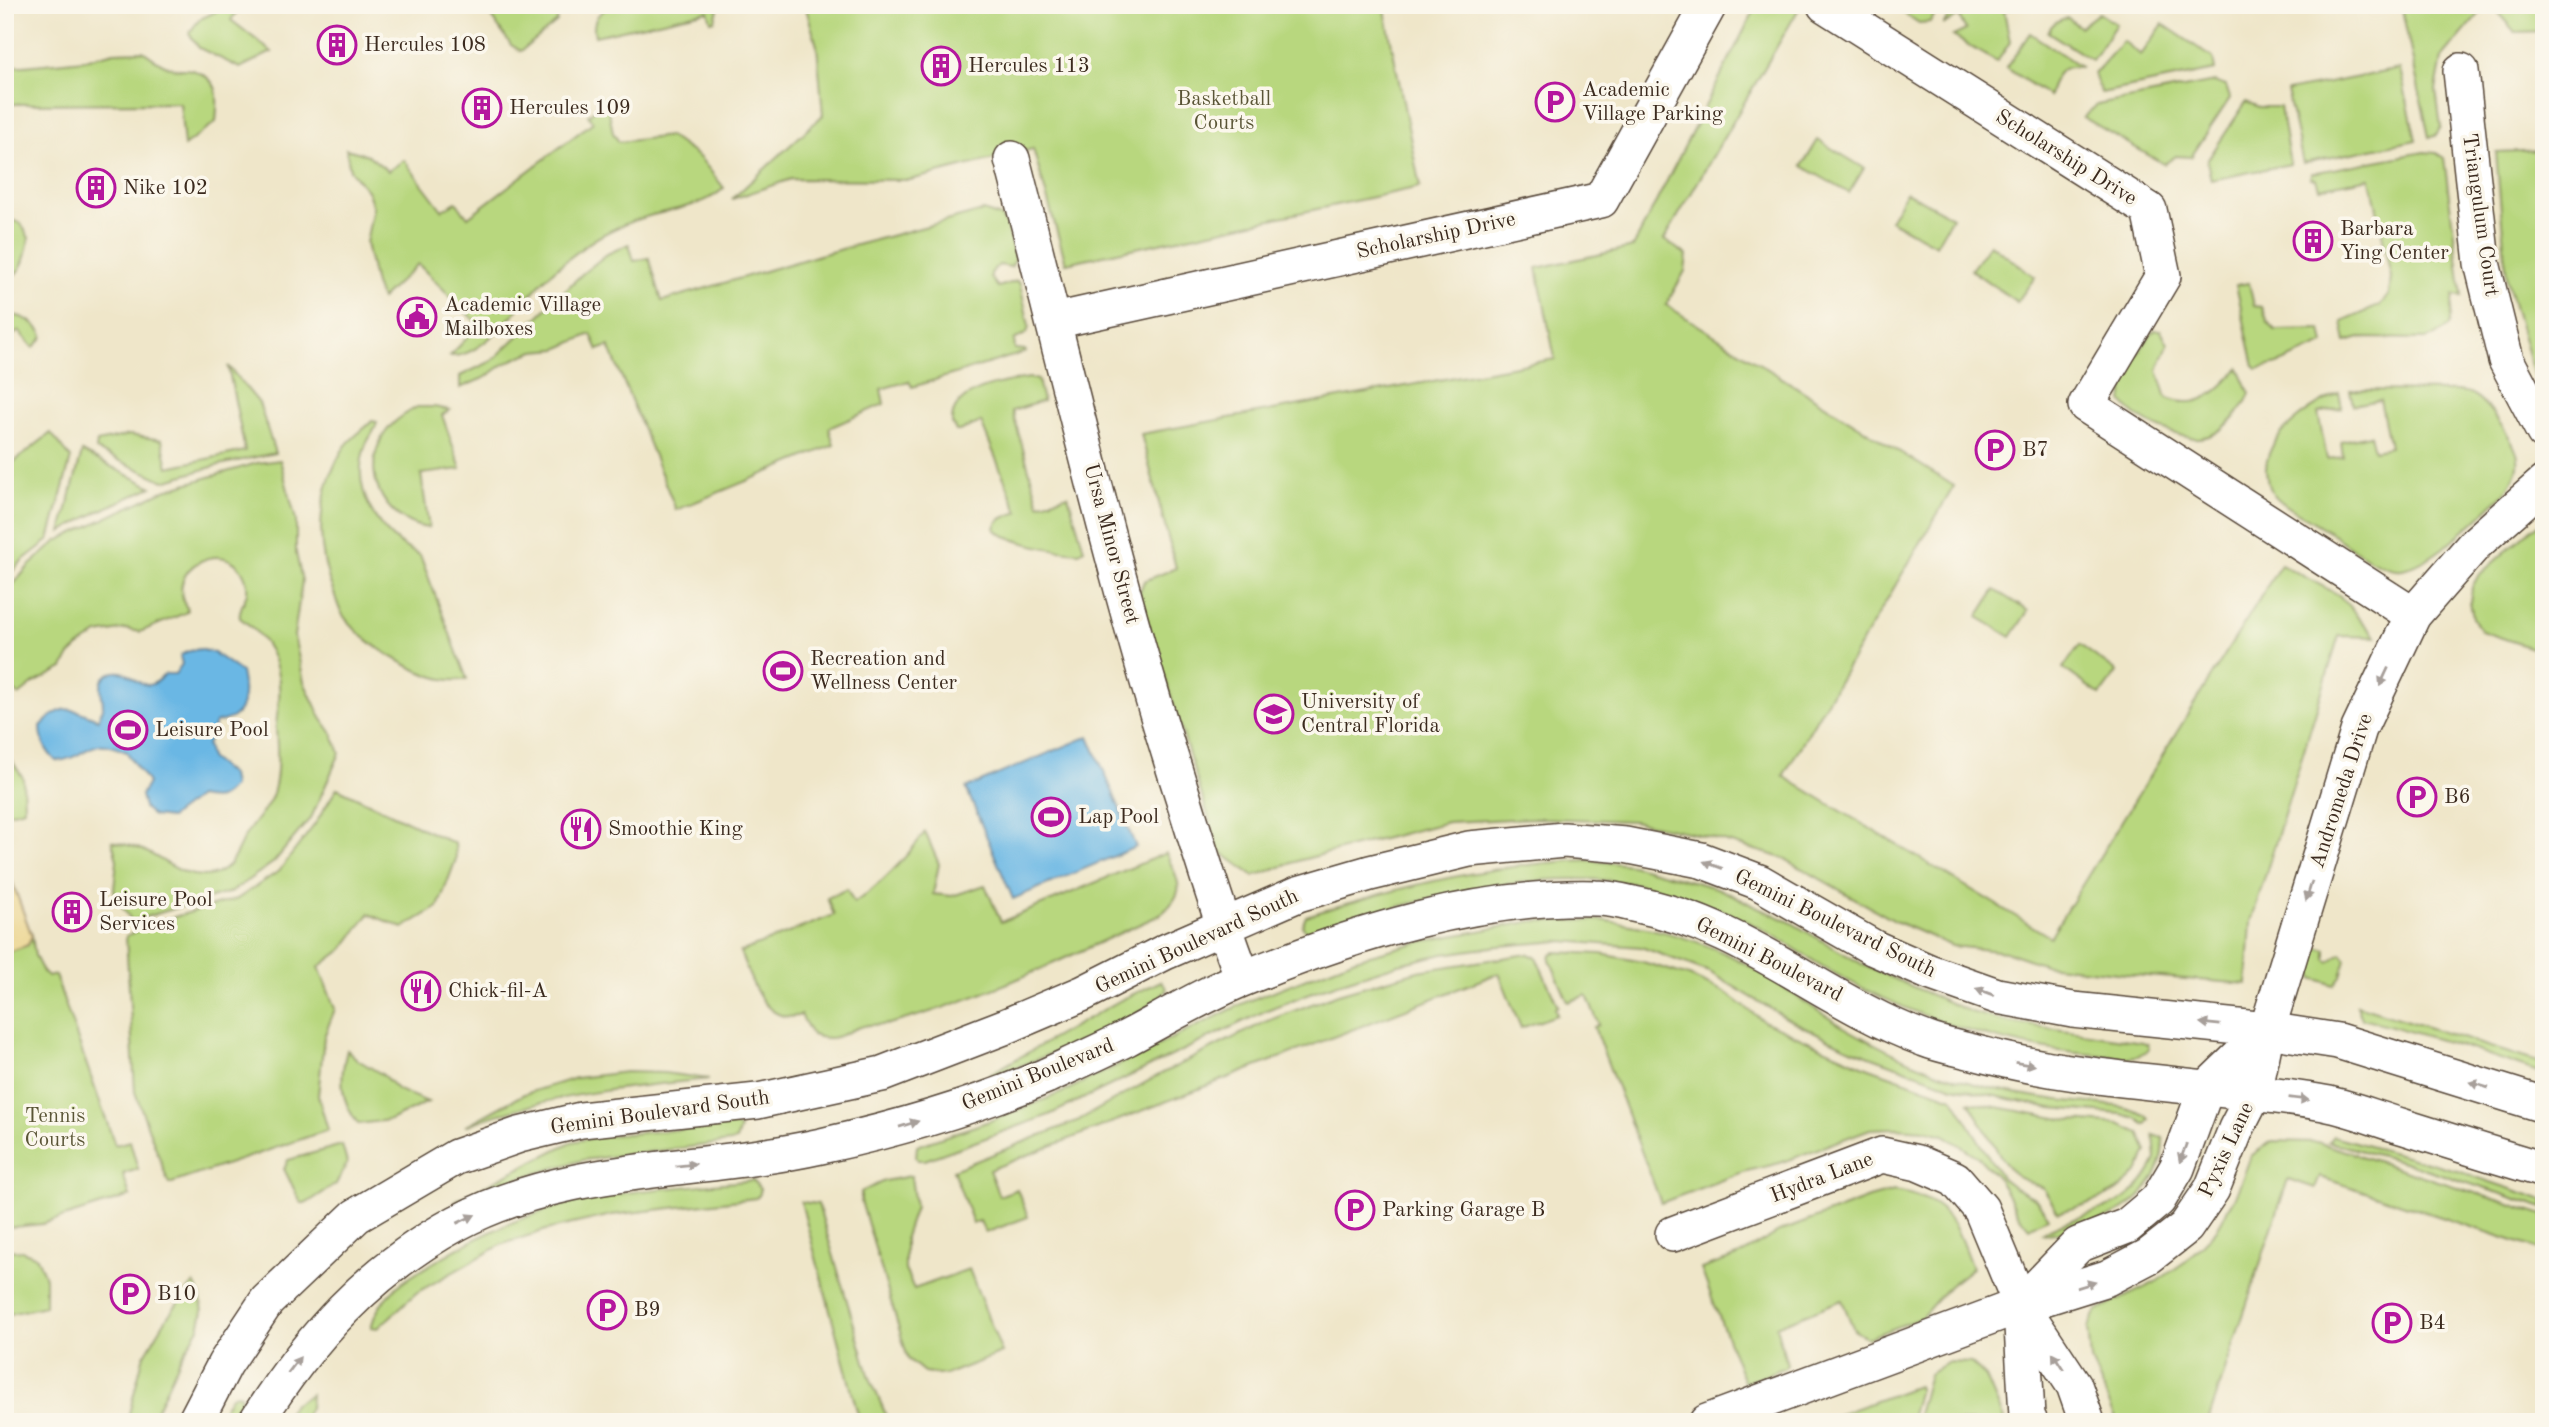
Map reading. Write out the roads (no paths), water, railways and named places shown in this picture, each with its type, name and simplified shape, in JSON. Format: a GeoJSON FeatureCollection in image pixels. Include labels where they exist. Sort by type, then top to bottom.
{"type":"FeatureCollection","features":[{"type":"Feature","properties":{"kind":"street","name":"Scholarship Drive"},"geometry":{"type":"LineString","coordinates":[[1054,321],[1601,200],[1709,5]]}},
{"type":"Feature","properties":{"kind":"street","name":"Scholarship Drive"},"geometry":{"type":"LineString","coordinates":[[1825,5],[2149,210],[2163,276],[2086,405],[2413,615]]}},
{"type":"Feature","properties":{"kind":"street","name":"Triangulum Court"},"geometry":{"type":"LineString","coordinates":[[2461,71],[2483,262],[2506,360],[2544,432]]}},
{"type":"Feature","properties":{"kind":"street","name":"Ursa Minor Street"},"geometry":{"type":"LineString","coordinates":[[1012,159],[1076,416],[1157,717],[1223,926],[1244,978]]}},
{"type":"Feature","properties":{"kind":"street","name":"Andromeda Drive"},"geometry":{"type":"LineString","coordinates":[[2254,1094],[2267,1030],[2359,729],[2413,615],[2475,544],[2544,483]]}},
{"type":"Feature","properties":{"kind":"street","name":"Gemini Boulevard South"},"geometry":{"type":"LineString","coordinates":[[195,1422],[225,1364],[267,1301],[356,1216],[456,1157],[519,1135],[581,1120],[758,1101],[882,1074],[1084,993],[1223,926],[1298,894],[1469,849],[1564,840],[1625,845],[1701,860],[1759,882],[1874,948],[1929,972],[1997,996],[2073,1010],[2267,1030],[2338,1041],[2544,1105]]}},
{"type":"Feature","properties":{"kind":"street","name":"Gemini Boulevard"},"geometry":{"type":"LineString","coordinates":[[257,1422],[282,1381],[314,1338],[351,1301],[408,1253],[459,1222],[510,1199],[571,1183],[649,1169],[774,1156],[901,1127],[1040,1079],[1122,1041],[1244,978],[1361,936],[1442,915],[1520,901],[1602,898],[1658,908],[1709,925],[1925,1040],[2004,1061],[2074,1073],[2206,1088]]}},
{"type":"Feature","properties":{"kind":"street"},"geometry":{"type":"LineString","coordinates":[[2206,1088],[2267,1030]]}},
{"type":"Feature","properties":{"kind":"street"},"geometry":{"type":"LineString","coordinates":[[2206,1088],[2325,1102],[2544,1171]]}},
{"type":"Feature","properties":{"kind":"street","name":"Pyxis Lane"},"geometry":{"type":"LineString","coordinates":[[2021,1305],[2078,1245],[2127,1226],[2158,1200],[2177,1168],[2206,1088]]}},
{"type":"Feature","properties":{"kind":"street"},"geometry":{"type":"LineString","coordinates":[[802,1091],[819,1147]]}},
{"type":"Feature","properties":{"kind":"street","name":"Pyxis Lane"},"geometry":{"type":"LineString","coordinates":[[1707,1422],[2021,1305],[2107,1278],[2149,1256],[2186,1227],[2212,1189],[2236,1129],[2254,1094]]}},
{"type":"Feature","properties":{"kind":"street","name":"Hydra Lane"},"geometry":{"type":"LineString","coordinates":[[1673,1234],[1882,1155],[1917,1163],[1955,1179],[1981,1209],[2021,1305]]}},
{"type":"Feature","properties":{"kind":"street"},"geometry":{"type":"LineString","coordinates":[[2021,1305],[2027,1416],[2030,1422]]}},
{"type":"Feature","properties":{"kind":"street"},"geometry":{"type":"LineString","coordinates":[[2021,1305],[2074,1385],[2087,1422]]}},
{"type":"Feature","properties":{"kind":"water","name":"Leisure Pool"},"geometry":{"type":"Polygon","coordinates":[[[199,649],[214,653],[241,672],[242,677],[243,696],[240,708],[233,717],[215,723],[207,745],[210,758],[231,775],[233,786],[222,797],[198,797],[170,818],[153,816],[144,808],[141,795],[148,783],[127,752],[99,745],[56,761],[49,753],[44,745],[41,726],[56,713],[68,709],[98,719],[103,708],[101,684],[106,676],[111,673],[126,673],[149,685],[165,674],[175,674],[182,664],[180,656],[199,649]]]}},
{"type":"Feature","properties":{"kind":"water","name":"Lap Pool"},"geometry":{"type":"Polygon","coordinates":[[[1089,736],[1136,847],[1013,899],[966,788],[1089,736]]]}},
{"type":"Feature","properties":{"kind":"place","name":"Hercules 108"},"geometry":{"type":"Point","coordinates":[337,45]}},
{"type":"Feature","properties":{"kind":"place","name":"Hercules 113"},"geometry":{"type":"Point","coordinates":[941,66]}},
{"type":"Feature","properties":{"kind":"place","name":"Academic Village Parking"},"geometry":{"type":"Point","coordinates":[1555,102]}},
{"type":"Feature","properties":{"kind":"place","name":"Hercules 109"},"geometry":{"type":"Point","coordinates":[482,108]}},
{"type":"Feature","properties":{"kind":"place","name":"Nike 102"},"geometry":{"type":"Point","coordinates":[96,188]}},
{"type":"Feature","properties":{"kind":"place","name":"Barbara Ying Center"},"geometry":{"type":"Point","coordinates":[2313,241]}},
{"type":"Feature","properties":{"kind":"place","name":"Academic Village Mailboxes"},"geometry":{"type":"Point","coordinates":[417,317]}},
{"type":"Feature","properties":{"kind":"place","name":"B7"},"geometry":{"type":"Point","coordinates":[1995,450]}},
{"type":"Feature","properties":{"kind":"place","name":"Recreation and Wellness Center"},"geometry":{"type":"Point","coordinates":[783,671]}},
{"type":"Feature","properties":{"kind":"place","name":"University of Central Florida"},"geometry":{"type":"Point","coordinates":[1274,714]}},
{"type":"Feature","properties":{"kind":"place","name":"Leisure Pool"},"geometry":{"type":"Point","coordinates":[128,730]}},
{"type":"Feature","properties":{"kind":"place","name":"B6"},"geometry":{"type":"Point","coordinates":[2417,797]}},
{"type":"Feature","properties":{"kind":"place","name":"Lap Pool"},"geometry":{"type":"Point","coordinates":[1051,817]}},
{"type":"Feature","properties":{"kind":"place","name":"Smoothie King"},"geometry":{"type":"Point","coordinates":[581,829]}},
{"type":"Feature","properties":{"kind":"place","name":"Leisure Pool Services"},"geometry":{"type":"Point","coordinates":[72,912]}},
{"type":"Feature","properties":{"kind":"place","name":"Chick-fil-A"},"geometry":{"type":"Point","coordinates":[421,991]}},
{"type":"Feature","properties":{"kind":"place","name":"Parking Garage B"},"geometry":{"type":"Point","coordinates":[1355,1210]}},
{"type":"Feature","properties":{"kind":"place","name":"B10"},"geometry":{"type":"Point","coordinates":[130,1294]}},
{"type":"Feature","properties":{"kind":"place","name":"B9"},"geometry":{"type":"Point","coordinates":[607,1310]}},
{"type":"Feature","properties":{"kind":"place","name":"B4"},"geometry":{"type":"Point","coordinates":[2392,1323]}},
{"type":"Feature","properties":{"kind":"park label","name":"Basketball Courts"},"geometry":{"type":"Point","coordinates":[1224,111]}},
{"type":"Feature","properties":{"kind":"park label","name":"Tennis Courts"},"geometry":{"type":"Point","coordinates":[55,1128]}}]}
